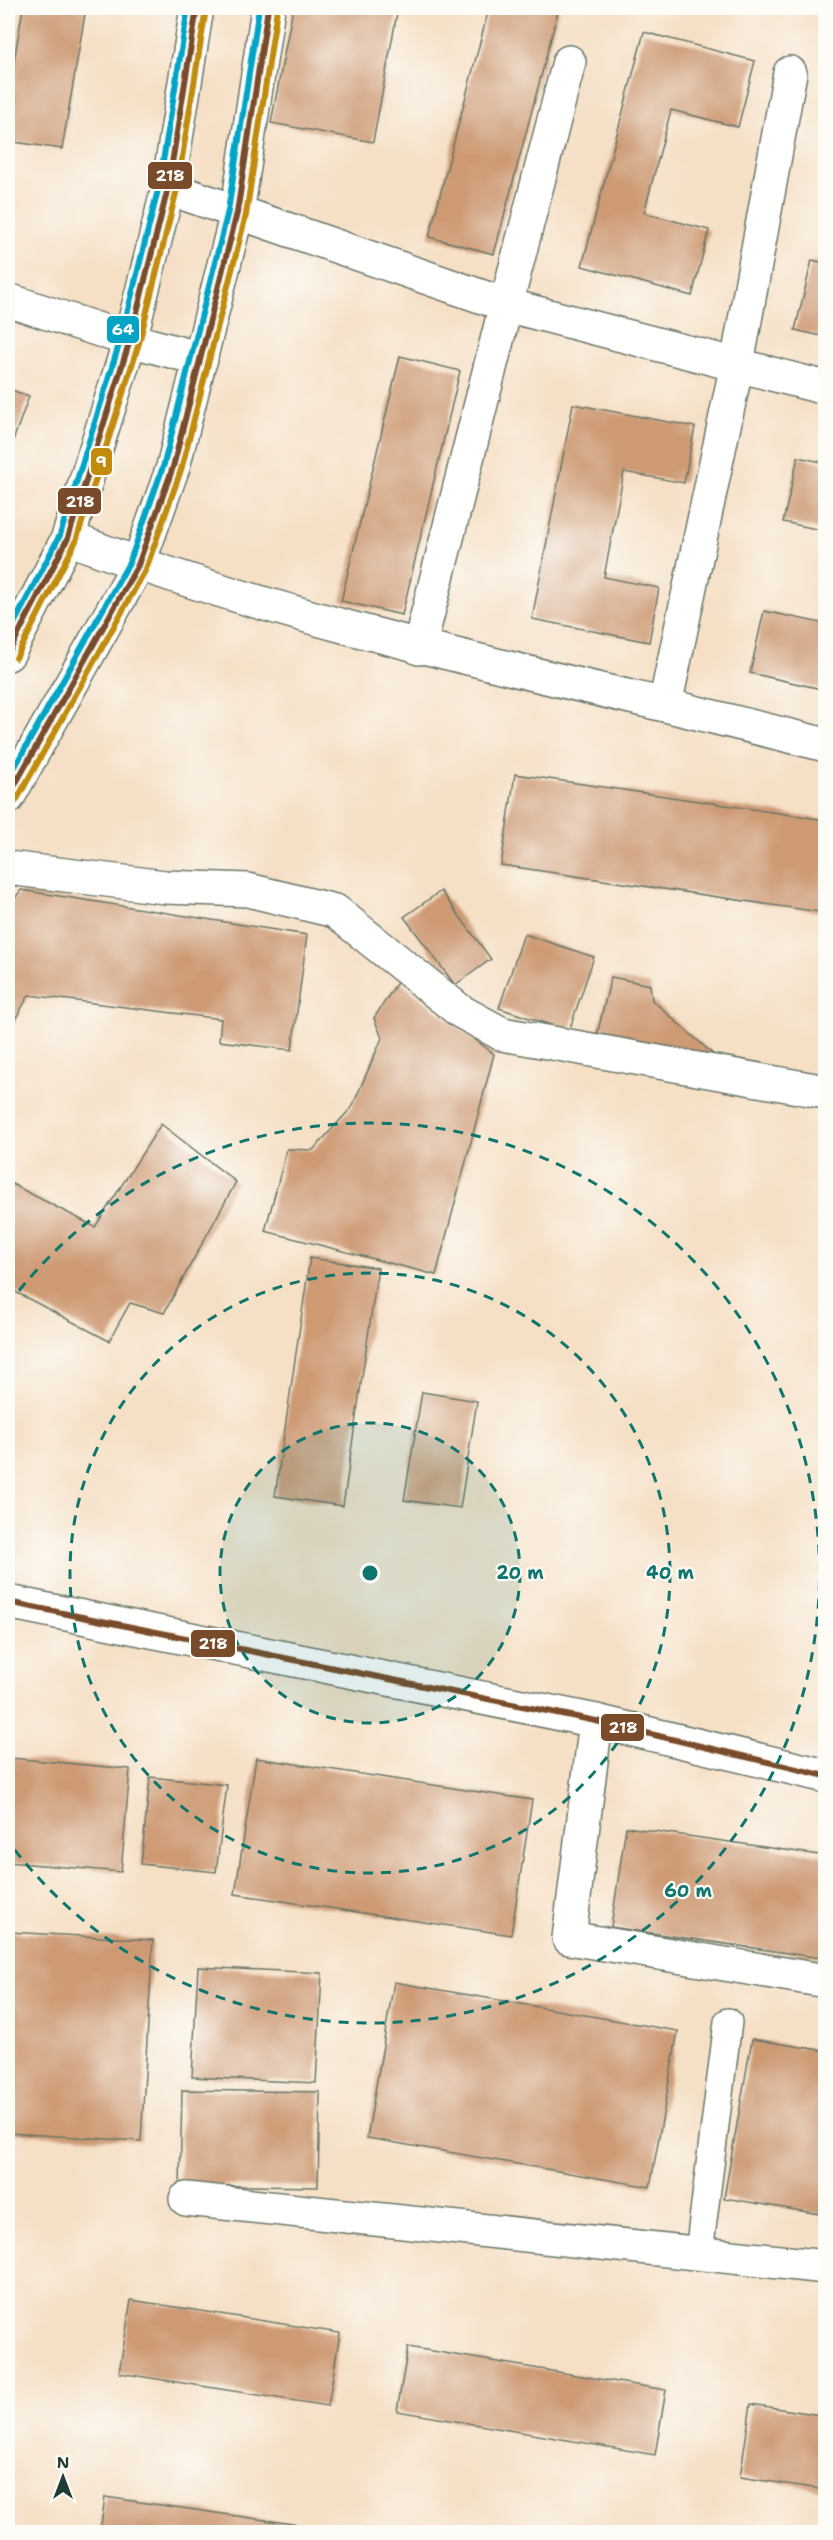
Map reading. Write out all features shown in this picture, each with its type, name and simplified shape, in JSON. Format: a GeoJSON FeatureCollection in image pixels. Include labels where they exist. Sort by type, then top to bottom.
{"type":"FeatureCollection","features":[{"type":"Feature","properties":{"kind":"street"},"geometry":{"type":"LineString","coordinates":[[8,654],[68,538],[130,340],[168,188],[197,8]]}},
{"type":"Feature","properties":{"kind":"street"},"geometry":{"type":"LineString","coordinates":[[8,797],[138,564],[173,467],[237,213],[268,8]]}},
{"type":"Feature","properties":{"kind":"street"},"geometry":{"type":"LineString","coordinates":[[419,648],[569,62]]}},
{"type":"Feature","properties":{"kind":"street"},"geometry":{"type":"LineString","coordinates":[[665,705],[737,364],[790,73]]}},
{"type":"Feature","properties":{"kind":"street"},"geometry":{"type":"LineString","coordinates":[[168,188],[506,305],[825,388]]}},
{"type":"Feature","properties":{"kind":"street"},"geometry":{"type":"LineString","coordinates":[[8,300],[130,340],[201,359]]}},
{"type":"Feature","properties":{"kind":"street"},"geometry":{"type":"LineString","coordinates":[[68,538],[190,582],[419,648],[825,745]]}},
{"type":"Feature","properties":{"kind":"street"},"geometry":{"type":"LineString","coordinates":[[8,868],[165,887],[248,890],[335,911],[460,1011],[502,1034],[825,1092]]}},
{"type":"Feature","properties":{"kind":"street"},"geometry":{"type":"LineString","coordinates":[[8,1602],[596,1721],[825,1776]]}},
{"type":"Feature","properties":{"kind":"street"},"geometry":{"type":"LineString","coordinates":[[596,1721],[569,1938],[825,1981]]}},
{"type":"Feature","properties":{"kind":"street"},"geometry":{"type":"LineString","coordinates":[[186,2199],[825,2267]]}},
{"type":"Feature","properties":{"kind":"lane"},"geometry":{"type":"LineString","coordinates":[[699,2252],[728,2022]]}},
{"type":"Feature","properties":{"kind":"building"},"geometry":{"type":"Polygon","coordinates":[[[23,8],[86,8],[62,149],[8,141],[8,97],[23,8]]]}},
{"type":"Feature","properties":{"kind":"building"},"geometry":{"type":"Polygon","coordinates":[[[293,8],[398,8],[373,142],[271,123],[293,8]]]}},
{"type":"Feature","properties":{"kind":"building"},"geometry":{"type":"Polygon","coordinates":[[[489,8],[559,8],[494,254],[429,237],[489,8]]]}},
{"type":"Feature","properties":{"kind":"building"},"geometry":{"type":"Polygon","coordinates":[[[644,32],[755,61],[738,127],[671,110],[644,213],[709,230],[692,296],[582,266],[644,32]]]}},
{"type":"Feature","properties":{"kind":"building"},"geometry":{"type":"Polygon","coordinates":[[[812,260],[826,263],[826,337],[795,330],[812,260]]]}},
{"type":"Feature","properties":{"kind":"building"},"geometry":{"type":"Polygon","coordinates":[[[400,356],[460,371],[402,615],[341,601],[400,356]]]}},
{"type":"Feature","properties":{"kind":"building"},"geometry":{"type":"Polygon","coordinates":[[[8,389],[29,396],[8,455],[8,389]]]}},
{"type":"Feature","properties":{"kind":"building"},"geometry":{"type":"Polygon","coordinates":[[[573,404],[695,427],[684,483],[624,472],[604,577],[659,588],[649,642],[532,619],[573,404]]]}},
{"type":"Feature","properties":{"kind":"building"},"geometry":{"type":"Polygon","coordinates":[[[798,457],[826,463],[826,531],[783,522],[798,457]]]}},
{"type":"Feature","properties":{"kind":"building"},"geometry":{"type":"Polygon","coordinates":[[[764,611],[826,624],[826,690],[750,673],[764,611]]]}},
{"type":"Feature","properties":{"kind":"building"},"geometry":{"type":"Polygon","coordinates":[[[515,774],[826,820],[826,913],[501,865],[515,774]]]}},
{"type":"Feature","properties":{"kind":"building"},"geometry":{"type":"Polygon","coordinates":[[[21,890],[307,935],[292,1050],[219,1041],[221,1019],[29,995],[8,1032],[8,908],[21,890]]]}},
{"type":"Feature","properties":{"kind":"building"},"geometry":{"type":"Polygon","coordinates":[[[441,891],[491,959],[455,985],[404,917],[441,891]]]}},
{"type":"Feature","properties":{"kind":"building"},"geometry":{"type":"Polygon","coordinates":[[[524,934],[594,957],[569,1031],[499,1008],[524,934]]]}},
{"type":"Feature","properties":{"kind":"building"},"geometry":{"type":"Polygon","coordinates":[[[611,977],[650,985],[652,1000],[723,1063],[596,1039],[611,977]]]}},
{"type":"Feature","properties":{"kind":"building"},"geometry":{"type":"Polygon","coordinates":[[[398,981],[494,1054],[436,1275],[265,1231],[287,1149],[313,1150],[352,1107],[382,1038],[374,1018],[398,981]]]}},
{"type":"Feature","properties":{"kind":"building"},"geometry":{"type":"Polygon","coordinates":[[[161,1124],[236,1182],[164,1313],[130,1303],[109,1341],[8,1288],[8,1182],[95,1227],[161,1124]]]}},
{"type":"Feature","properties":{"kind":"building"},"geometry":{"type":"Polygon","coordinates":[[[310,1258],[378,1268],[343,1506],[275,1496],[310,1258]]]}},
{"type":"Feature","properties":{"kind":"building"},"geometry":{"type":"Polygon","coordinates":[[[422,1392],[477,1401],[460,1508],[404,1500],[422,1392]]]}},
{"type":"Feature","properties":{"kind":"building"},"geometry":{"type":"Polygon","coordinates":[[[10,1758],[130,1769],[121,1872],[8,1862],[10,1758]]]}},
{"type":"Feature","properties":{"kind":"building"},"geometry":{"type":"Polygon","coordinates":[[[256,1758],[532,1800],[511,1935],[235,1894],[256,1758]]]}},
{"type":"Feature","properties":{"kind":"building"},"geometry":{"type":"Polygon","coordinates":[[[150,1777],[227,1785],[216,1872],[141,1864],[150,1777]]]}},
{"type":"Feature","properties":{"kind":"building"},"geometry":{"type":"Polygon","coordinates":[[[626,1827],[826,1856],[826,1929],[821,1958],[611,1927],[626,1827]]]}},
{"type":"Feature","properties":{"kind":"building"},"geometry":{"type":"Polygon","coordinates":[[[8,1932],[153,1940],[141,2141],[8,2133],[8,1932]]]}},
{"type":"Feature","properties":{"kind":"building"},"geometry":{"type":"Polygon","coordinates":[[[198,1967],[322,1973],[316,2083],[192,2077],[198,1967]]]}},
{"type":"Feature","properties":{"kind":"building"},"geometry":{"type":"Polygon","coordinates":[[[394,1982],[678,2031],[650,2187],[367,2138],[394,1982]]]}},
{"type":"Feature","properties":{"kind":"building"},"geometry":{"type":"Polygon","coordinates":[[[752,2039],[826,2051],[826,2215],[724,2198],[752,2039]]]}},
{"type":"Feature","properties":{"kind":"building"},"geometry":{"type":"Polygon","coordinates":[[[182,2090],[320,2092],[318,2187],[180,2185],[182,2090]]]}},
{"type":"Feature","properties":{"kind":"building"},"geometry":{"type":"Polygon","coordinates":[[[131,2300],[340,2333],[328,2406],[119,2373],[131,2300]]]}},
{"type":"Feature","properties":{"kind":"building"},"geometry":{"type":"Polygon","coordinates":[[[408,2347],[666,2390],[655,2455],[397,2411],[408,2347]]]}},
{"type":"Feature","properties":{"kind":"building"},"geometry":{"type":"Polygon","coordinates":[[[751,2404],[826,2416],[826,2490],[740,2477],[751,2404]]]}},
{"type":"Feature","properties":{"kind":"building"},"geometry":{"type":"Polygon","coordinates":[[[105,2497],[314,2527],[313,2532],[100,2532],[105,2497]]]}},
{"type":"Feature","properties":{"kind":"transit line","name":"64"},"geometry":{"type":"LineString","coordinates":[[8,635],[60,535],[121,338],[159,186],[188,8]]}},
{"type":"Feature","properties":{"kind":"transit line","name":"218"},"geometry":{"type":"LineString","coordinates":[[8,654],[68,538],[130,340],[168,188],[197,8]]}},
{"type":"Feature","properties":{"kind":"transit line","name":"64"},"geometry":{"type":"LineString","coordinates":[[8,779],[130,561],[164,464],[228,211],[259,8]]}},
{"type":"Feature","properties":{"kind":"transit line","name":"218"},"geometry":{"type":"LineString","coordinates":[[8,797],[138,565],[173,467],[237,213],[268,8]]}},
{"type":"Feature","properties":{"kind":"transit line","name":"9"},"geometry":{"type":"LineString","coordinates":[[16,658],[76,541],[139,343],[177,189],[206,9]]}},
{"type":"Feature","properties":{"kind":"transit line","name":"9"},"geometry":{"type":"LineString","coordinates":[[16,801],[146,569],[181,470],[246,215],[277,9]]}},
{"type":"Feature","properties":{"kind":"transit line","name":"218"},"geometry":{"type":"LineString","coordinates":[[8,1602],[596,1721],[826,1776]]}}]}
